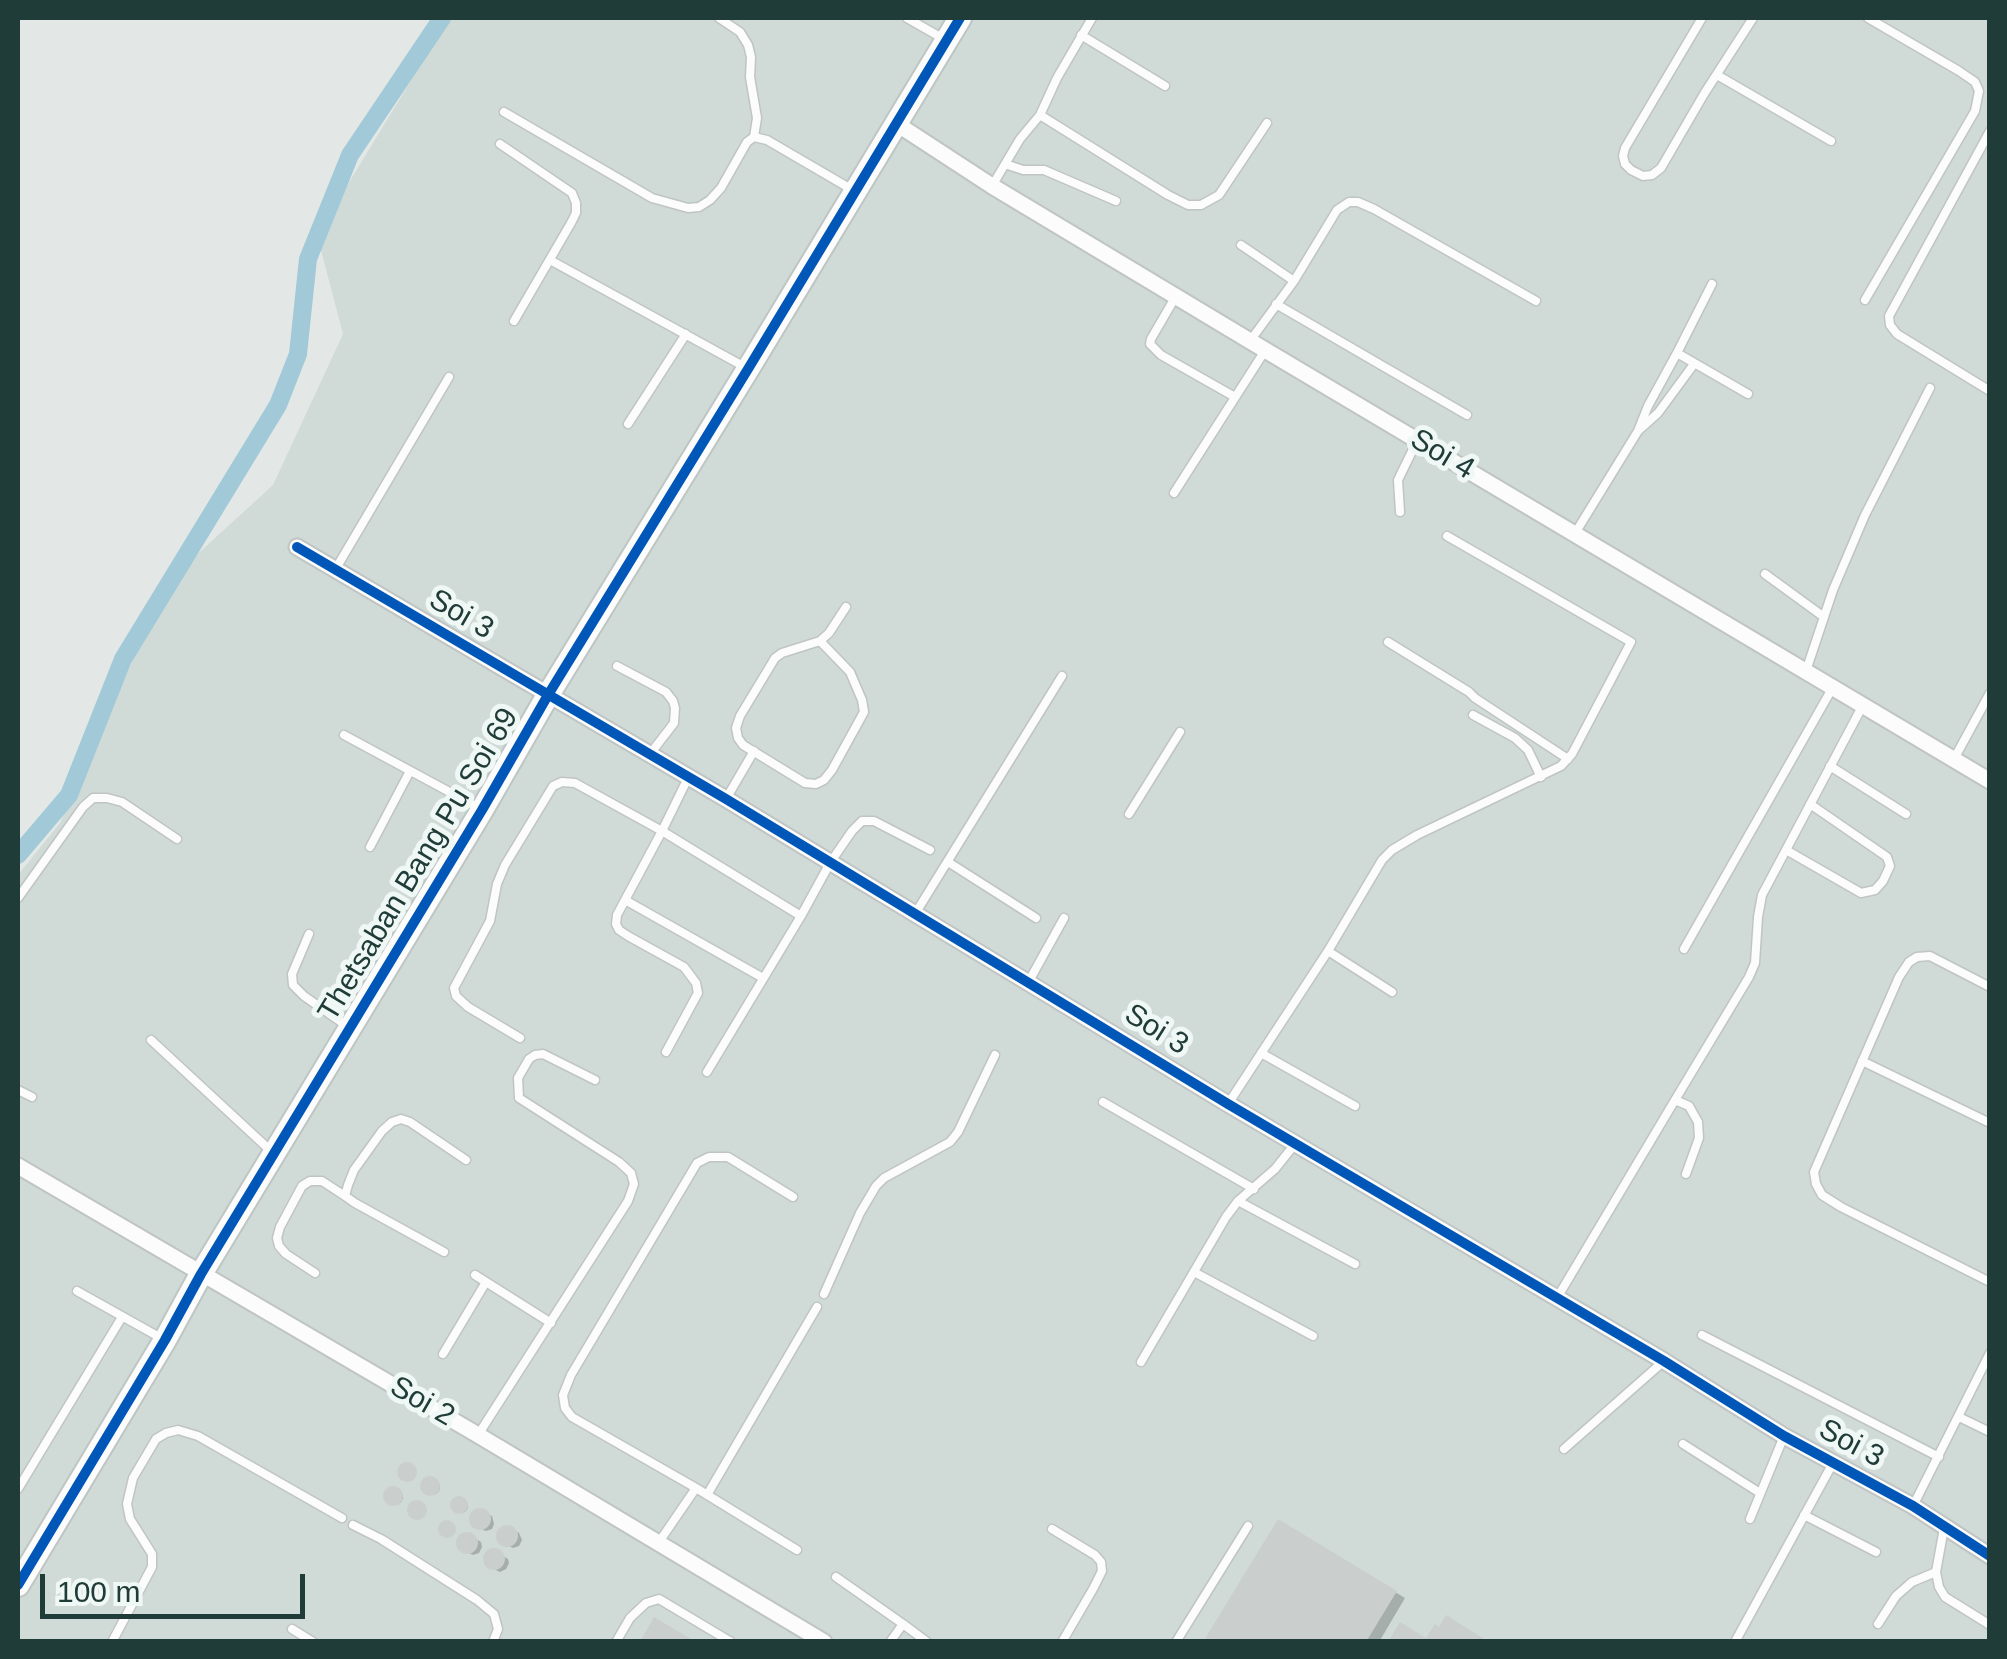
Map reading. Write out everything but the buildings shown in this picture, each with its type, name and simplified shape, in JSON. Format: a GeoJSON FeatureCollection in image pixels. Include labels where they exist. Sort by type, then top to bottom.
{"type":"FeatureCollection","features":[{"type":"Feature","properties":{"kind":"street","name":"Thetsaban Bang Pu Soi 69"},"geometry":{"type":"LineString","coordinates":[[18,1585],[548,695],[960,18]]}},
{"type":"Feature","properties":{"kind":"street","name":"Soi 4"},"geometry":{"type":"LineString","coordinates":[[897,124],[992,186],[1990,781]]}},
{"type":"Feature","properties":{"kind":"street","name":"Soi 3"},"geometry":{"type":"LineString","coordinates":[[297,547],[726,799],[1294,1144],[1664,1360],[1784,1436],[1913,1506],[1990,1556]]}},
{"type":"Feature","properties":{"kind":"street","name":"Soi 2"},"geometry":{"type":"LineString","coordinates":[[18,1166],[659,1542],[818,1640]]}},
{"type":"Feature","properties":{"kind":"lane"},"geometry":{"type":"LineString","coordinates":[[719,18],[740,32],[748,44],[757,118],[754,138]]}},
{"type":"Feature","properties":{"kind":"lane"},"geometry":{"type":"LineString","coordinates":[[907,18],[946,40]]}},
{"type":"Feature","properties":{"kind":"lane"},"geometry":{"type":"LineString","coordinates":[[992,186],[1040,115],[1092,18]]}},
{"type":"Feature","properties":{"kind":"lane"},"geometry":{"type":"LineString","coordinates":[[1702,18],[1625,148],[1626,164],[1643,176],[1661,168],[1753,18]]}},
{"type":"Feature","properties":{"kind":"lane"},"geometry":{"type":"LineString","coordinates":[[1865,300],[1976,111],[1979,91],[1975,82],[1960,71],[1868,18]]}},
{"type":"Feature","properties":{"kind":"lane"},"geometry":{"type":"LineString","coordinates":[[1082,35],[1165,86]]}},
{"type":"Feature","properties":{"kind":"lane"},"geometry":{"type":"LineString","coordinates":[[1716,75],[1831,142]]}},
{"type":"Feature","properties":{"kind":"lane"},"geometry":{"type":"LineString","coordinates":[[504,112],[652,198],[688,208],[699,207],[722,188],[746,142],[754,138],[767,140],[856,192]]}},
{"type":"Feature","properties":{"kind":"lane"},"geometry":{"type":"LineString","coordinates":[[1040,115],[1188,205],[1201,205],[1219,195],[1267,123]]}},
{"type":"Feature","properties":{"kind":"lane"},"geometry":{"type":"LineString","coordinates":[[1990,131],[1889,316],[1897,334],[1990,391]]}},
{"type":"Feature","properties":{"kind":"lane"},"geometry":{"type":"LineString","coordinates":[[500,144],[572,193],[576,204],[576,213],[514,321]]}},
{"type":"Feature","properties":{"kind":"lane"},"geometry":{"type":"LineString","coordinates":[[1005,164],[1066,177],[1116,201]]}},
{"type":"Feature","properties":{"kind":"lane"},"geometry":{"type":"LineString","coordinates":[[1250,341],[1294,281],[1337,210],[1349,202],[1358,202],[1536,301]]}},
{"type":"Feature","properties":{"kind":"lane"},"geometry":{"type":"LineString","coordinates":[[1241,245],[1294,281]]}},
{"type":"Feature","properties":{"kind":"lane"},"geometry":{"type":"LineString","coordinates":[[550,260],[748,370]]}},
{"type":"Feature","properties":{"kind":"lane"},"geometry":{"type":"LineString","coordinates":[[1574,534],[1638,431],[1712,284]]}},
{"type":"Feature","properties":{"kind":"lane"},"geometry":{"type":"LineString","coordinates":[[1176,296],[1150,344],[1161,355],[1235,396]]}},
{"type":"Feature","properties":{"kind":"lane"},"geometry":{"type":"LineString","coordinates":[[1276,304],[1466,416]]}},
{"type":"Feature","properties":{"kind":"lane"},"geometry":{"type":"LineString","coordinates":[[628,424],[686,334]]}},
{"type":"Feature","properties":{"kind":"lane"},"geometry":{"type":"LineString","coordinates":[[1174,493],[1266,349]]}},
{"type":"Feature","properties":{"kind":"lane"},"geometry":{"type":"LineString","coordinates":[[1677,352],[1748,394]]}},
{"type":"Feature","properties":{"kind":"lane"},"geometry":{"type":"LineString","coordinates":[[1638,431],[1658,413],[1694,364]]}},
{"type":"Feature","properties":{"kind":"lane"},"geometry":{"type":"LineString","coordinates":[[336,570],[449,377]]}},
{"type":"Feature","properties":{"kind":"lane"},"geometry":{"type":"LineString","coordinates":[[1806,671],[1833,590],[1865,514],[1930,388]]}},
{"type":"Feature","properties":{"kind":"lane"},"geometry":{"type":"LineString","coordinates":[[1400,512],[1398,480],[1418,440]]}},
{"type":"Feature","properties":{"kind":"lane"},"geometry":{"type":"LineString","coordinates":[[1228,1104],[1382,860],[1418,835],[1540,777],[1568,759],[1630,642],[1447,536]]}},
{"type":"Feature","properties":{"kind":"lane"},"geometry":{"type":"LineString","coordinates":[[1765,574],[1824,618]]}},
{"type":"Feature","properties":{"kind":"lane"},"geometry":{"type":"LineString","coordinates":[[820,641],[850,672],[864,712],[832,770],[816,784],[805,782],[744,745],[736,728],[775,658],[782,652],[820,641],[846,607]]}},
{"type":"Feature","properties":{"kind":"lane"},"geometry":{"type":"LineString","coordinates":[[1388,642],[1568,759]]}},
{"type":"Feature","properties":{"kind":"lane"},"geometry":{"type":"LineString","coordinates":[[617,666],[666,692],[673,701],[674,724],[650,754]]}},
{"type":"Feature","properties":{"kind":"lane"},"geometry":{"type":"LineString","coordinates":[[915,914],[1062,676]]}},
{"type":"Feature","properties":{"kind":"lane"},"geometry":{"type":"LineString","coordinates":[[1684,948],[1833,687]]}},
{"type":"Feature","properties":{"kind":"lane"},"geometry":{"type":"LineString","coordinates":[[1954,759],[1990,693]]}},
{"type":"Feature","properties":{"kind":"lane"},"geometry":{"type":"LineString","coordinates":[[1557,1298],[1749,977],[1755,963],[1762,895],[1862,705]]}},
{"type":"Feature","properties":{"kind":"lane"},"geometry":{"type":"LineString","coordinates":[[1474,715],[1528,750],[1540,777]]}},
{"type":"Feature","properties":{"kind":"lane"},"geometry":{"type":"LineString","coordinates":[[1128,814],[1180,732]]}},
{"type":"Feature","properties":{"kind":"lane"},"geometry":{"type":"LineString","coordinates":[[344,735],[482,810]]}},
{"type":"Feature","properties":{"kind":"lane"},"geometry":{"type":"LineString","coordinates":[[726,799],[754,751]]}},
{"type":"Feature","properties":{"kind":"lane"},"geometry":{"type":"LineString","coordinates":[[1830,766],[1906,814]]}},
{"type":"Feature","properties":{"kind":"lane"},"geometry":{"type":"LineString","coordinates":[[370,846],[410,770]]}},
{"type":"Feature","properties":{"kind":"lane"},"geometry":{"type":"LineString","coordinates":[[666,1052],[698,993],[696,983],[684,967],[619,930],[616,924],[688,778]]}},
{"type":"Feature","properties":{"kind":"lane"},"geometry":{"type":"LineString","coordinates":[[520,1038],[468,1006],[456,996],[454,988],[490,921],[505,865],[552,786],[574,783],[662,831],[801,916]]}},
{"type":"Feature","properties":{"kind":"lane"},"geometry":{"type":"LineString","coordinates":[[18,898],[94,798],[122,802],[176,839]]}},
{"type":"Feature","properties":{"kind":"lane"},"geometry":{"type":"LineString","coordinates":[[1786,850],[1861,893],[1876,890],[1883,880],[1890,866],[1887,856],[1810,804]]}},
{"type":"Feature","properties":{"kind":"lane"},"geometry":{"type":"LineString","coordinates":[[707,1072],[830,862],[862,821],[874,821],[930,850]]}},
{"type":"Feature","properties":{"kind":"lane"},"geometry":{"type":"LineString","coordinates":[[948,862],[1036,918]]}},
{"type":"Feature","properties":{"kind":"lane"},"geometry":{"type":"LineString","coordinates":[[626,900],[764,978]]}},
{"type":"Feature","properties":{"kind":"lane"},"geometry":{"type":"LineString","coordinates":[[1029,981],[1064,918]]}},
{"type":"Feature","properties":{"kind":"lane"},"geometry":{"type":"LineString","coordinates":[[309,934],[292,974],[293,985],[351,1029]]}},
{"type":"Feature","properties":{"kind":"lane"},"geometry":{"type":"LineString","coordinates":[[1328,951],[1392,992]]}},
{"type":"Feature","properties":{"kind":"lane"},"geometry":{"type":"LineString","coordinates":[[1988,984],[1930,956],[1909,962],[1814,1172],[1822,1195],[1841,1207],[1990,1282]]}},
{"type":"Feature","properties":{"kind":"lane"},"geometry":{"type":"LineString","coordinates":[[151,1040],[275,1155]]}},
{"type":"Feature","properties":{"kind":"lane"},"geometry":{"type":"LineString","coordinates":[[478,1435],[628,1201],[634,1184],[619,1162],[519,1098],[518,1078],[529,1059],[543,1054],[596,1080]]}},
{"type":"Feature","properties":{"kind":"lane"},"geometry":{"type":"LineString","coordinates":[[1261,1054],[1356,1106]]}},
{"type":"Feature","properties":{"kind":"lane"},"geometry":{"type":"LineString","coordinates":[[824,1294],[876,1186],[950,1142],[994,1056]]}},
{"type":"Feature","properties":{"kind":"lane"},"geometry":{"type":"LineString","coordinates":[[1862,1060],[1990,1123]]}},
{"type":"Feature","properties":{"kind":"lane"},"geometry":{"type":"LineString","coordinates":[[18,1090],[32,1096]]}},
{"type":"Feature","properties":{"kind":"lane"},"geometry":{"type":"LineString","coordinates":[[1675,1100],[1689,1106],[1698,1122],[1699,1138],[1686,1174]]}},
{"type":"Feature","properties":{"kind":"lane"},"geometry":{"type":"LineString","coordinates":[[1103,1102],[1254,1188]]}},
{"type":"Feature","properties":{"kind":"lane"},"geometry":{"type":"LineString","coordinates":[[345,1196],[354,1170],[392,1122],[410,1122],[466,1160]]}},
{"type":"Feature","properties":{"kind":"lane"},"geometry":{"type":"LineString","coordinates":[[1142,1362],[1226,1217],[1238,1201],[1275,1169],[1294,1144]]}},
{"type":"Feature","properties":{"kind":"lane"},"geometry":{"type":"LineString","coordinates":[[793,1196],[728,1158],[709,1156],[697,1163],[570,1376],[562,1396],[564,1408],[572,1417],[797,1550]]}},
{"type":"Feature","properties":{"kind":"lane"},"geometry":{"type":"LineString","coordinates":[[315,1273],[286,1254],[276,1238],[302,1186],[310,1181],[322,1181],[444,1252]]}},
{"type":"Feature","properties":{"kind":"lane"},"geometry":{"type":"LineString","coordinates":[[1238,1201],[1355,1264]]}},
{"type":"Feature","properties":{"kind":"lane"},"geometry":{"type":"LineString","coordinates":[[1194,1272],[1313,1336]]}},
{"type":"Feature","properties":{"kind":"lane"},"geometry":{"type":"LineString","coordinates":[[475,1275],[551,1323]]}},
{"type":"Feature","properties":{"kind":"lane"},"geometry":{"type":"LineString","coordinates":[[443,1354],[486,1282]]}},
{"type":"Feature","properties":{"kind":"lane"},"geometry":{"type":"LineString","coordinates":[[76,1291],[165,1340]]}},
{"type":"Feature","properties":{"kind":"lane"},"geometry":{"type":"LineString","coordinates":[[708,1495],[817,1307]]}},
{"type":"Feature","properties":{"kind":"lane"},"geometry":{"type":"LineString","coordinates":[[18,1489],[122,1317]]}},
{"type":"Feature","properties":{"kind":"lane"},"geometry":{"type":"LineString","coordinates":[[1702,1334],[1939,1457]]}},
{"type":"Feature","properties":{"kind":"lane"},"geometry":{"type":"LineString","coordinates":[[1913,1506],[1990,1353]]}},
{"type":"Feature","properties":{"kind":"lane"},"geometry":{"type":"LineString","coordinates":[[1564,1449],[1664,1360]]}},
{"type":"Feature","properties":{"kind":"lane"},"geometry":{"type":"LineString","coordinates":[[1959,1417],[1990,1432]]}},
{"type":"Feature","properties":{"kind":"lane"},"geometry":{"type":"LineString","coordinates":[[112,1642],[152,1568],[152,1554],[130,1519],[127,1504],[132,1478],[156,1439],[166,1433],[178,1430],[198,1436],[342,1518]]}},
{"type":"Feature","properties":{"kind":"lane"},"geometry":{"type":"LineString","coordinates":[[1750,1519],[1784,1436]]}},
{"type":"Feature","properties":{"kind":"lane"},"geometry":{"type":"LineString","coordinates":[[1683,1444],[1760,1493]]}},
{"type":"Feature","properties":{"kind":"lane"},"geometry":{"type":"LineString","coordinates":[[1735,1642],[1833,1463]]}},
{"type":"Feature","properties":{"kind":"lane"},"geometry":{"type":"LineString","coordinates":[[659,1542],[696,1488]]}},
{"type":"Feature","properties":{"kind":"lane"},"geometry":{"type":"LineString","coordinates":[[1804,1515],[1876,1552]]}},
{"type":"Feature","properties":{"kind":"lane"},"geometry":{"type":"LineString","coordinates":[[353,1524],[494,1614],[498,1629],[493,1642]]}},
{"type":"Feature","properties":{"kind":"lane"},"geometry":{"type":"LineString","coordinates":[[1176,1642],[1248,1526]]}},
{"type":"Feature","properties":{"kind":"lane"},"geometry":{"type":"LineString","coordinates":[[1944,1528],[1936,1572],[1939,1587],[1945,1597],[1990,1625]]}},
{"type":"Feature","properties":{"kind":"lane"},"geometry":{"type":"LineString","coordinates":[[1052,1529],[1095,1555],[1102,1571],[1062,1642]]}},
{"type":"Feature","properties":{"kind":"lane"},"geometry":{"type":"LineString","coordinates":[[1878,1624],[1896,1596],[1912,1582],[1936,1572]]}},
{"type":"Feature","properties":{"kind":"lane"},"geometry":{"type":"LineString","coordinates":[[836,1577],[927,1642]]}},
{"type":"Feature","properties":{"kind":"lane"},"geometry":{"type":"LineString","coordinates":[[616,1642],[630,1618],[646,1603],[659,1599],[731,1642]]}},
{"type":"Feature","properties":{"kind":"lane"},"geometry":{"type":"LineString","coordinates":[[890,1642],[903,1624]]}},
{"type":"Feature","properties":{"kind":"lane"},"geometry":{"type":"LineString","coordinates":[[292,1629],[313,1642]]}},
{"type":"Feature","properties":{"kind":"shaded area"},"geometry":{"type":"Polygon","coordinates":[[[449,18],[1989,18],[1989,1641],[18,1642],[18,875],[60,823],[168,581],[273,485],[343,334],[317,235],[449,18]]]}},
{"type":"Feature","properties":{"kind":"waterway"},"geometry":{"type":"LineString","coordinates":[[18,855],[69,795],[123,659],[278,405],[298,354],[308,259],[350,155],[442,18]]}},
{"type":"Feature","properties":{"kind":"cycle path"},"geometry":{"type":"LineString","coordinates":[[18,1585],[548,695],[960,18]]}},
{"type":"Feature","properties":{"kind":"cycle path"},"geometry":{"type":"LineString","coordinates":[[297,547],[726,799],[1784,1436],[1913,1506],[1990,1556]]}}]}
